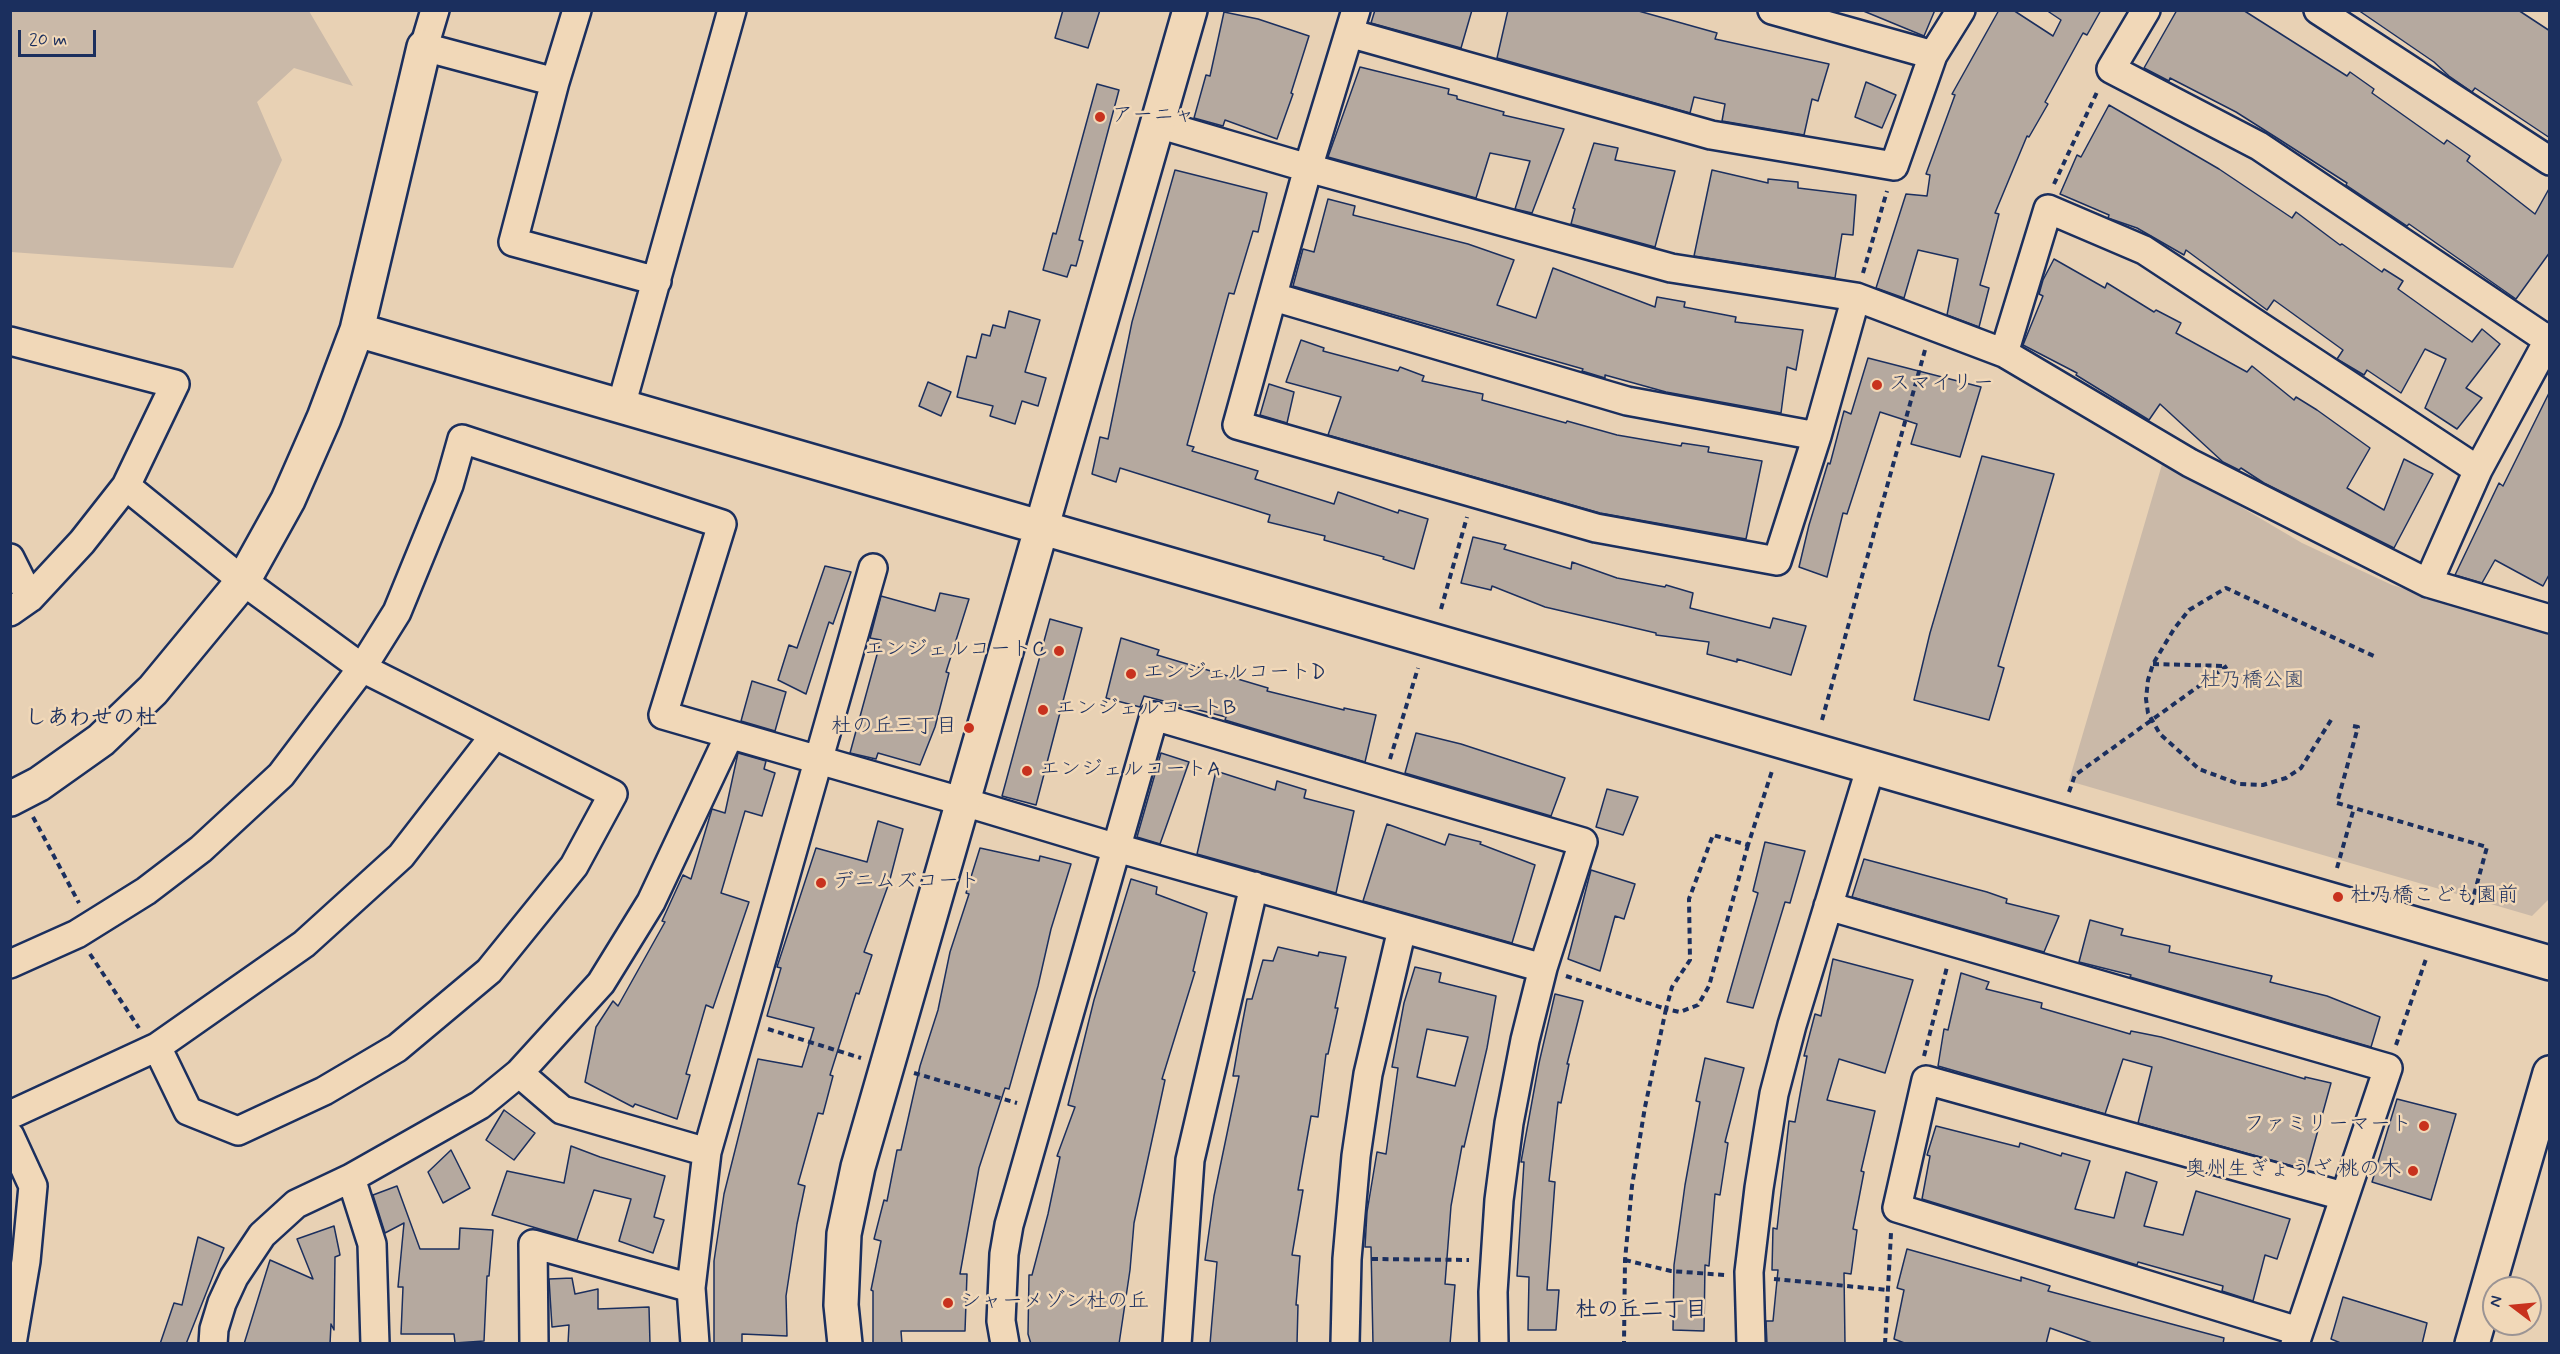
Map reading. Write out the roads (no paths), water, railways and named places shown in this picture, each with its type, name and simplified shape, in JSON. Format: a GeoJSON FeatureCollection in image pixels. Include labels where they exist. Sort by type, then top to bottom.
{"type":"FeatureCollection","features":[{"type":"Feature","properties":{"kind":"street"},"geometry":{"type":"LineString","coordinates":[[16,796],[39,784],[101,740],[144,699],[243,581],[288,500],[324,418],[357,330],[424,47],[435,10]]}},
{"type":"Feature","properties":{"kind":"street"},"geometry":{"type":"LineString","coordinates":[[577,10],[555,82],[513,242],[657,281]]}},
{"type":"Feature","properties":{"kind":"street"},"geometry":{"type":"LineString","coordinates":[[621,406],[732,10]]}},
{"type":"Feature","properties":{"kind":"street"},"geometry":{"type":"LineString","coordinates":[[845,1344],[841,1305],[844,1234],[858,1167],[1190,10]]}},
{"type":"Feature","properties":{"kind":"street"},"geometry":{"type":"LineString","coordinates":[[1772,10],[1933,55]]}},
{"type":"Feature","properties":{"kind":"street"},"geometry":{"type":"LineString","coordinates":[[1856,297],[1818,436],[1777,561],[1596,528],[1238,425],[1308,168],[1353,22],[1711,135],[1894,165],[1933,55],[1961,10]]}},
{"type":"Feature","properties":{"kind":"street"},"geometry":{"type":"LineString","coordinates":[[2146,10],[2111,69],[2259,146],[2548,338],[2478,470],[2428,583]]}},
{"type":"Feature","properties":{"kind":"street"},"geometry":{"type":"LineString","coordinates":[[2318,10],[2550,162]]}},
{"type":"Feature","properties":{"kind":"street"},"geometry":{"type":"LineString","coordinates":[[424,47],[555,82]]}},
{"type":"Feature","properties":{"kind":"street"},"geometry":{"type":"LineString","coordinates":[[1158,124],[1308,168],[1671,268],[1856,297],[2004,353],[2190,463],[2428,583],[2550,619]]}},
{"type":"Feature","properties":{"kind":"street"},"geometry":{"type":"LineString","coordinates":[[2004,353],[2048,209],[2144,250],[2478,470]]}},
{"type":"Feature","properties":{"kind":"street"},"geometry":{"type":"LineString","coordinates":[[1274,297],[1627,401],[1818,436]]}},
{"type":"Feature","properties":{"kind":"street"},"geometry":{"type":"LineString","coordinates":[[357,330],[2550,963]]}},
{"type":"Feature","properties":{"kind":"street"},"geometry":{"type":"LineString","coordinates":[[10,341],[175,384],[126,486],[82,542],[20,605]]}},
{"type":"Feature","properties":{"kind":"street"},"geometry":{"type":"LineString","coordinates":[[10,964],[84,930],[146,891],[201,849],[281,775],[362,668],[397,612],[448,485],[462,440],[722,524],[663,715],[729,736],[964,801],[1118,848],[1543,968]]}},
{"type":"Feature","properties":{"kind":"street"},"geometry":{"type":"LineString","coordinates":[[126,486],[243,581],[362,668],[613,794],[574,866],[489,971],[397,1048],[324,1092],[238,1131],[188,1111],[155,1048]]}},
{"type":"Feature","properties":{"kind":"street"},"geometry":{"type":"LineString","coordinates":[[10,558],[20,605]]}},
{"type":"Feature","properties":{"kind":"street"},"geometry":{"type":"LineString","coordinates":[[695,1344],[691,1287],[707,1152],[873,568]]}},
{"type":"Feature","properties":{"kind":"street"},"geometry":{"type":"LineString","coordinates":[[1005,1344],[1001,1321],[1004,1254],[1008,1225],[1154,717],[1583,842],[1543,968],[1525,1040],[1509,1123],[1498,1200],[1494,1344]]}},
{"type":"Feature","properties":{"kind":"street"},"geometry":{"type":"LineString","coordinates":[[10,1115],[155,1048],[304,944],[401,856],[494,736]]}},
{"type":"Feature","properties":{"kind":"street"},"geometry":{"type":"LineString","coordinates":[[213,1344],[214,1329],[222,1303],[234,1277],[262,1234],[296,1203],[351,1178],[480,1105],[519,1073],[601,983],[651,903],[729,736]]}},
{"type":"Feature","properties":{"kind":"street"},"geometry":{"type":"LineString","coordinates":[[1751,1344],[1750,1277],[1759,1188],[1774,1094],[1870,766]]}},
{"type":"Feature","properties":{"kind":"street"},"geometry":{"type":"LineString","coordinates":[[1177,1344],[1191,1160],[1254,886]]}},
{"type":"Feature","properties":{"kind":"street"},"geometry":{"type":"LineString","coordinates":[[1828,906],[2388,1068],[2297,1337],[1897,1208],[1926,1080],[2343,1196]]}},
{"type":"Feature","properties":{"kind":"street"},"geometry":{"type":"LineString","coordinates":[[1346,1344],[1347,1259],[1356,1156],[1368,1074],[1402,929]]}},
{"type":"Feature","properties":{"kind":"street"},"geometry":{"type":"LineString","coordinates":[[2472,1344],[2550,1072]]}},
{"type":"Feature","properties":{"kind":"street"},"geometry":{"type":"LineString","coordinates":[[519,1073],[562,1110],[707,1152]]}},
{"type":"Feature","properties":{"kind":"street"},"geometry":{"type":"LineString","coordinates":[[10,1136],[33,1186],[18,1265],[12,1344]]}},
{"type":"Feature","properties":{"kind":"street"},"geometry":{"type":"LineString","coordinates":[[351,1178],[372,1244],[375,1344]]}},
{"type":"Feature","properties":{"kind":"street"},"geometry":{"type":"LineString","coordinates":[[534,1344],[533,1244],[691,1287]]}},
{"type":"Feature","properties":{"kind":"place","name":"アーニャ"},"geometry":{"type":"Point","coordinates":[1100,117]}},
{"type":"Feature","properties":{"kind":"place","name":"スマイリー"},"geometry":{"type":"Point","coordinates":[1877,385]}},
{"type":"Feature","properties":{"kind":"place","name":"エンジェルコートC"},"geometry":{"type":"Point","coordinates":[1059,651]}},
{"type":"Feature","properties":{"kind":"place","name":"エンジェルコートD"},"geometry":{"type":"Point","coordinates":[1131,674]}},
{"type":"Feature","properties":{"kind":"place","name":"エンジェルコートB"},"geometry":{"type":"Point","coordinates":[1043,710]}},
{"type":"Feature","properties":{"kind":"place","name":"杜の丘三丁目"},"geometry":{"type":"Point","coordinates":[969,728]}},
{"type":"Feature","properties":{"kind":"place","name":"エンジェルコートA"},"geometry":{"type":"Point","coordinates":[1027,771]}},
{"type":"Feature","properties":{"kind":"place","name":"デニムズコート"},"geometry":{"type":"Point","coordinates":[821,883]}},
{"type":"Feature","properties":{"kind":"place","name":"杜乃橋こども園前"},"geometry":{"type":"Point","coordinates":[2338,897]}},
{"type":"Feature","properties":{"kind":"place","name":"ファミリーマート"},"geometry":{"type":"Point","coordinates":[2424,1126]}},
{"type":"Feature","properties":{"kind":"place","name":"奥州生ぎょうざ 桃の木"},"geometry":{"type":"Point","coordinates":[2413,1171]}},
{"type":"Feature","properties":{"kind":"place","name":"シャーメゾン杜の丘"},"geometry":{"type":"Point","coordinates":[948,1303]}},
{"type":"Feature","properties":{"kind":"district","name":"しあわせの杜"},"geometry":{"type":"Point","coordinates":[91,719]}},
{"type":"Feature","properties":{"kind":"district","name":"杜の丘二丁目"},"geometry":{"type":"Point","coordinates":[1641,1311]}},
{"type":"Feature","properties":{"kind":"park label","name":"杜乃橋公園"},"geometry":{"type":"Point","coordinates":[2252,682]}}]}
